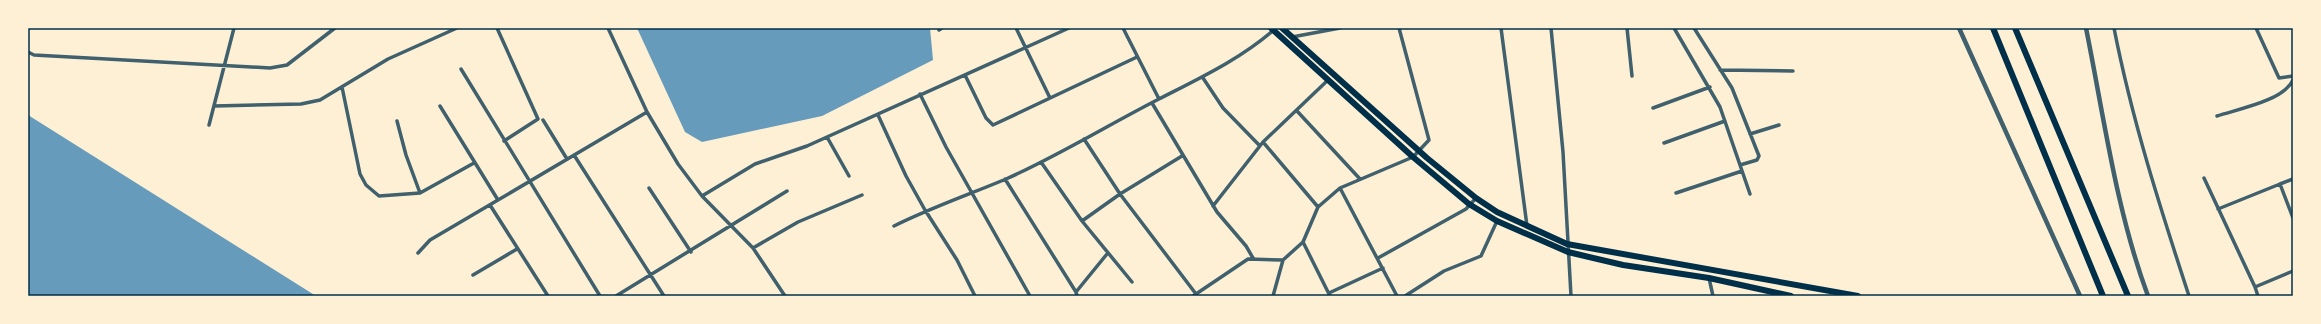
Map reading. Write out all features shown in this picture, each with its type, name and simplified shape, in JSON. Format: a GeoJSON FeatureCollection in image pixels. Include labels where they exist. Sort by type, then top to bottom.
{"type":"FeatureCollection","features":[{"type":"Feature","properties":{"kind":"main road"},"geometry":{"type":"LineString","coordinates":[[1282,28],[1420,151],[1476,198],[1497,212],[1527,227],[1567,244],[1858,296]]}},
{"type":"Feature","properties":{"kind":"main road"},"geometry":{"type":"LineString","coordinates":[[1993,28],[2103,296]]}},
{"type":"Feature","properties":{"kind":"main road"},"geometry":{"type":"LineString","coordinates":[[2015,28],[2128,296]]}},
{"type":"Feature","properties":{"kind":"main road"},"geometry":{"type":"LineString","coordinates":[[1273,29],[1413,157],[1471,205],[1497,221],[1568,252],[1651,269],[1709,278],[1791,296]]}},
{"type":"Feature","properties":{"kind":"main road"},"geometry":{"type":"LineString","coordinates":[[1651,269],[1652,259]]}},
{"type":"Feature","properties":{"kind":"street"},"geometry":{"type":"LineString","coordinates":[[209,125],[234,28]]}},
{"type":"Feature","properties":{"kind":"street"},"geometry":{"type":"LineString","coordinates":[[28,52],[34,55],[270,68],[288,65],[335,28]]}},
{"type":"Feature","properties":{"kind":"street"},"geometry":{"type":"LineString","coordinates":[[214,106],[301,104],[320,100],[388,59],[457,28]]}},
{"type":"Feature","properties":{"kind":"street"},"geometry":{"type":"LineString","coordinates":[[497,28],[538,119],[504,141]]}},
{"type":"Feature","properties":{"kind":"street"},"geometry":{"type":"LineString","coordinates":[[608,28],[647,112],[678,164],[702,196],[753,248],[785,296]]}},
{"type":"Feature","properties":{"kind":"street"},"geometry":{"type":"LineString","coordinates":[[1016,28],[1050,98]]}},
{"type":"Feature","properties":{"kind":"street"},"geometry":{"type":"LineString","coordinates":[[702,196],[755,164],[808,146],[827,136],[878,115],[920,94],[1069,28]]}},
{"type":"Feature","properties":{"kind":"street"},"geometry":{"type":"LineString","coordinates":[[1123,28],[1159,99]]}},
{"type":"Feature","properties":{"kind":"street"},"geometry":{"type":"LineString","coordinates":[[1292,37],[1340,28]]}},
{"type":"Feature","properties":{"kind":"street"},"geometry":{"type":"LineString","coordinates":[[1273,296],[1283,260],[1303,242],[1318,207],[1340,188],[1413,157],[1429,140],[1399,28]]}},
{"type":"Feature","properties":{"kind":"street"},"geometry":{"type":"LineString","coordinates":[[1501,28],[1527,227]]}},
{"type":"Feature","properties":{"kind":"street"},"geometry":{"type":"LineString","coordinates":[[1551,28],[1563,152],[1571,296]]}},
{"type":"Feature","properties":{"kind":"street"},"geometry":{"type":"LineString","coordinates":[[1627,28],[1632,76]]}},
{"type":"Feature","properties":{"kind":"street"},"geometry":{"type":"LineString","coordinates":[[1674,28],[1710,87],[1725,121],[1750,194]]}},
{"type":"Feature","properties":{"kind":"street"},"geometry":{"type":"LineString","coordinates":[[1694,28],[1732,88],[1759,156],[1757,160],[1740,165]]}},
{"type":"Feature","properties":{"kind":"street"},"geometry":{"type":"LineString","coordinates":[[1959,28],[2080,296]]}},
{"type":"Feature","properties":{"kind":"street"},"geometry":{"type":"LineString","coordinates":[[2086,28],[2119,194],[2137,268],[2148,296]]}},
{"type":"Feature","properties":{"kind":"street"},"geometry":{"type":"LineString","coordinates":[[2114,28],[2125,84],[2146,163],[2189,296]]}},
{"type":"Feature","properties":{"kind":"street"},"geometry":{"type":"LineString","coordinates":[[2256,28],[2279,78],[2293,76]]}},
{"type":"Feature","properties":{"kind":"street"},"geometry":{"type":"LineString","coordinates":[[894,226],[925,210],[1005,179],[1041,162],[1159,99],[1203,78],[1237,58],[1273,29]]}},
{"type":"Feature","properties":{"kind":"street"},"geometry":{"type":"LineString","coordinates":[[965,75],[991,124],[1137,57]]}},
{"type":"Feature","properties":{"kind":"street"},"geometry":{"type":"LineString","coordinates":[[461,70],[600,296]]}},
{"type":"Feature","properties":{"kind":"street"},"geometry":{"type":"LineString","coordinates":[[1720,70],[1792,71]]}},
{"type":"Feature","properties":{"kind":"street"},"geometry":{"type":"LineString","coordinates":[[1203,78],[1223,108],[1260,146]]}},
{"type":"Feature","properties":{"kind":"street"},"geometry":{"type":"LineString","coordinates":[[1213,206],[1263,142],[1328,80]]}},
{"type":"Feature","properties":{"kind":"street"},"geometry":{"type":"LineString","coordinates":[[2217,116],[2262,102],[2285,92],[2293,80]]}},
{"type":"Feature","properties":{"kind":"street"},"geometry":{"type":"LineString","coordinates":[[1653,108],[1710,87]]}},
{"type":"Feature","properties":{"kind":"street"},"geometry":{"type":"LineString","coordinates":[[342,88],[360,174],[366,185],[379,196],[420,193],[474,163]]}},
{"type":"Feature","properties":{"kind":"street"},"geometry":{"type":"LineString","coordinates":[[920,94],[946,147],[973,192],[1030,296]]}},
{"type":"Feature","properties":{"kind":"street"},"geometry":{"type":"LineString","coordinates":[[1152,103],[1213,206],[1253,258]]}},
{"type":"Feature","properties":{"kind":"street"},"geometry":{"type":"LineString","coordinates":[[440,106],[498,200]]}},
{"type":"Feature","properties":{"kind":"street"},"geometry":{"type":"LineString","coordinates":[[1296,111],[1360,179]]}},
{"type":"Feature","properties":{"kind":"street"},"geometry":{"type":"LineString","coordinates":[[418,253],[430,240],[530,183],[567,159],[647,112]]}},
{"type":"Feature","properties":{"kind":"street"},"geometry":{"type":"LineString","coordinates":[[878,115],[925,210],[957,260],[975,296]]}},
{"type":"Feature","properties":{"kind":"street"},"geometry":{"type":"LineString","coordinates":[[543,120],[567,159]]}},
{"type":"Feature","properties":{"kind":"street"},"geometry":{"type":"LineString","coordinates":[[397,121],[406,155],[420,193]]}},
{"type":"Feature","properties":{"kind":"street"},"geometry":{"type":"LineString","coordinates":[[1664,143],[1725,121]]}},
{"type":"Feature","properties":{"kind":"street"},"geometry":{"type":"LineString","coordinates":[[1750,134],[1779,125]]}},
{"type":"Feature","properties":{"kind":"street"},"geometry":{"type":"LineString","coordinates":[[827,136],[849,176]]}},
{"type":"Feature","properties":{"kind":"street"},"geometry":{"type":"LineString","coordinates":[[1084,139],[1120,194],[1195,295],[1243,262],[1253,258],[1283,260]]}},
{"type":"Feature","properties":{"kind":"street"},"geometry":{"type":"LineString","coordinates":[[1263,142],[1318,207]]}},
{"type":"Feature","properties":{"kind":"street"},"geometry":{"type":"LineString","coordinates":[[574,155],[649,276],[664,296]]}},
{"type":"Feature","properties":{"kind":"street"},"geometry":{"type":"LineString","coordinates":[[1082,221],[1120,194],[1182,156]]}},
{"type":"Feature","properties":{"kind":"street"},"geometry":{"type":"LineString","coordinates":[[1041,162],[1107,254],[1132,282]]}},
{"type":"Feature","properties":{"kind":"street"},"geometry":{"type":"LineString","coordinates":[[1676,193],[1742,171]]}},
{"type":"Feature","properties":{"kind":"street"},"geometry":{"type":"LineString","coordinates":[[2204,178],[2258,296]]}},
{"type":"Feature","properties":{"kind":"street"},"geometry":{"type":"LineString","coordinates":[[1005,179],[1077,294],[1107,254]]}},
{"type":"Feature","properties":{"kind":"street"},"geometry":{"type":"LineString","coordinates":[[2218,209],[2293,179]]}},
{"type":"Feature","properties":{"kind":"street"},"geometry":{"type":"LineString","coordinates":[[2280,184],[2293,218]]}},
{"type":"Feature","properties":{"kind":"street"},"geometry":{"type":"LineString","coordinates":[[650,188],[691,252]]}},
{"type":"Feature","properties":{"kind":"street"},"geometry":{"type":"LineString","coordinates":[[1340,188],[1384,268],[1397,296]]}},
{"type":"Feature","properties":{"kind":"street"},"geometry":{"type":"LineString","coordinates":[[616,296],[691,252],[787,191]]}},
{"type":"Feature","properties":{"kind":"street"},"geometry":{"type":"LineString","coordinates":[[753,248],[798,222],[862,195]]}},
{"type":"Feature","properties":{"kind":"street"},"geometry":{"type":"LineString","coordinates":[[1378,258],[1471,205],[1476,198]]}},
{"type":"Feature","properties":{"kind":"street"},"geometry":{"type":"LineString","coordinates":[[490,205],[548,296]]}},
{"type":"Feature","properties":{"kind":"street"},"geometry":{"type":"LineString","coordinates":[[1405,296],[1444,271],[1481,256],[1497,221]]}},
{"type":"Feature","properties":{"kind":"street"},"geometry":{"type":"LineString","coordinates":[[1303,242],[1330,294],[1384,268]]}},
{"type":"Feature","properties":{"kind":"street"},"geometry":{"type":"LineString","coordinates":[[473,275],[517,249]]}},
{"type":"Feature","properties":{"kind":"street"},"geometry":{"type":"LineString","coordinates":[[2255,287],[2293,271]]}},
{"type":"Feature","properties":{"kind":"street"},"geometry":{"type":"LineString","coordinates":[[1709,278],[1713,296]]}},
{"type":"Feature","properties":{"kind":"water"},"geometry":{"type":"Polygon","coordinates":[[[637,28],[930,28],[933,60],[822,116],[702,142],[685,132],[637,28]]]}},
{"type":"Feature","properties":{"kind":"water"},"geometry":{"type":"Polygon","coordinates":[[[28,115],[316,296],[28,296],[28,115]]]}}]}
